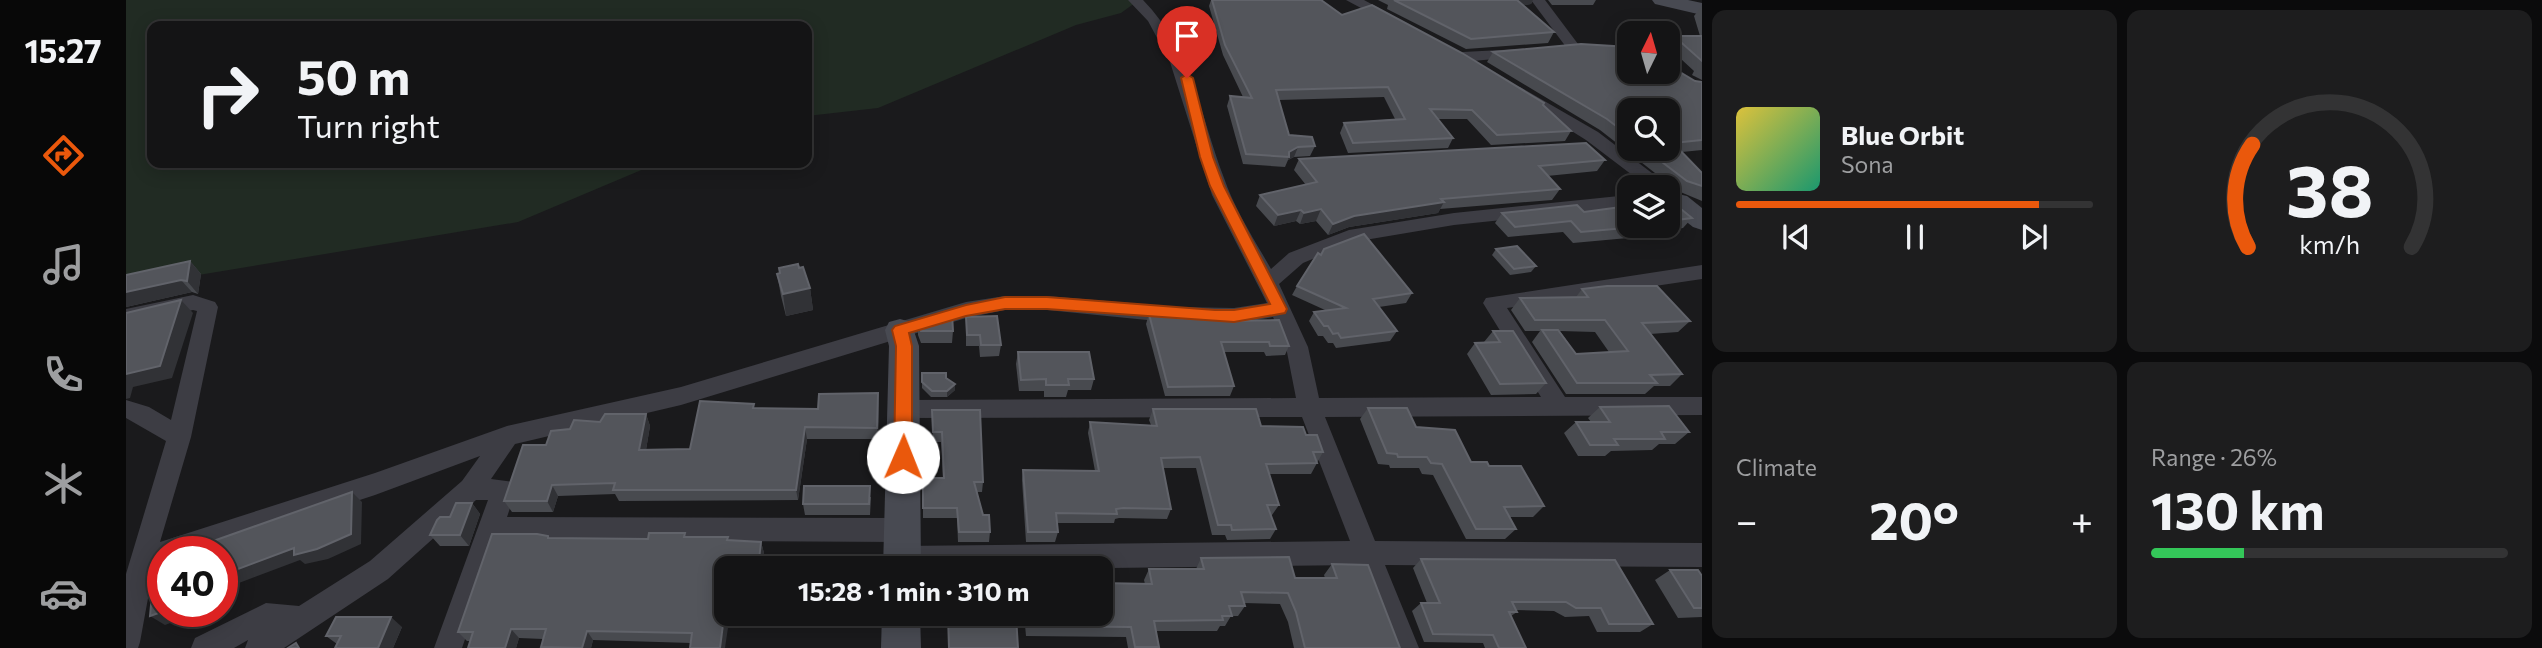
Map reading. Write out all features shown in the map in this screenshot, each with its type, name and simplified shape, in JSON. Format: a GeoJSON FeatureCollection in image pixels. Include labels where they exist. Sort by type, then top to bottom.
{"type":"FeatureCollection","features":[{"type":"Feature","properties":{"kind":"street"},"geometry":{"type":"LineString","coordinates":[[1135,0],[1146,9],[1187,78],[1217,186],[1268,282],[1297,347],[1310,409],[1405,648]]}},
{"type":"Feature","properties":{"kind":"street"},"geometry":{"type":"LineString","coordinates":[[1353,0],[1409,28]]}},
{"type":"Feature","properties":{"kind":"street"},"geometry":{"type":"LineString","coordinates":[[1538,0],[1574,48]]}},
{"type":"Feature","properties":{"kind":"street"},"geometry":{"type":"LineString","coordinates":[[1662,0],[1702,9]]}},
{"type":"Feature","properties":{"kind":"street"},"geometry":{"type":"LineString","coordinates":[[1487,71],[1458,54],[1535,51]]}},
{"type":"Feature","properties":{"kind":"street"},"geometry":{"type":"LineString","coordinates":[[1510,86],[1601,142],[1644,175]]}},
{"type":"Feature","properties":{"kind":"street"},"geometry":{"type":"LineString","coordinates":[[1576,147],[1601,142]]}},
{"type":"Feature","properties":{"kind":"street"},"geometry":{"type":"LineString","coordinates":[[1268,282],[1296,258],[1349,236],[1454,219],[1617,202]]}},
{"type":"Feature","properties":{"kind":"street"},"geometry":{"type":"LineString","coordinates":[[1680,203],[1702,222]]}},
{"type":"Feature","properties":{"kind":"street"},"geometry":{"type":"LineString","coordinates":[[1558,406],[1493,303],[1702,272]]}},
{"type":"Feature","properties":{"kind":"street"},"geometry":{"type":"LineString","coordinates":[[126,317],[193,302],[208,307],[179,437],[143,559],[126,642]]}},
{"type":"Feature","properties":{"kind":"street"},"geometry":{"type":"LineString","coordinates":[[214,536],[375,484],[507,436],[681,396],[966,310],[1005,303],[1047,303],[1177,315],[1223,316],[1279,309]]}},
{"type":"Feature","properties":{"kind":"street"},"geometry":{"type":"LineString","coordinates":[[900,330],[904,346],[902,552]]}},
{"type":"Feature","properties":{"kind":"street"},"geometry":{"type":"LineString","coordinates":[[903,409],[1702,407]]}},
{"type":"Feature","properties":{"kind":"street"},"geometry":{"type":"LineString","coordinates":[[126,409],[141,414],[179,437]]}},
{"type":"Feature","properties":{"kind":"street"},"geometry":{"type":"LineString","coordinates":[[259,648],[379,570],[471,489],[507,436]]}},
{"type":"Feature","properties":{"kind":"street"},"geometry":{"type":"LineString","coordinates":[[448,648],[504,490],[471,489]]}},
{"type":"Feature","properties":{"kind":"street"},"geometry":{"type":"LineString","coordinates":[[492,528],[902,552],[1702,555]]}},
{"type":"Feature","properties":{"kind":"street"},"geometry":{"type":"LineString","coordinates":[[205,648],[266,616],[303,620]]}},
{"type":"Feature","properties":{"kind":"street"},"geometry":{"type":"LineString","coordinates":[[901,626],[901,648]]}},
{"type":"Feature","properties":{"kind":"shaded area"},"geometry":{"type":"Polygon","coordinates":[[[126,0],[1139,0],[1121,13],[1076,25],[878,108],[812,115],[812,21],[147,21],[147,168],[646,168],[518,222],[126,287],[126,0]]]}},
{"type":"Feature","properties":{"kind":"building"},"geometry":{"type":"Polygon","coordinates":[[[1212,0],[1321,0],[1342,15],[1372,5],[1462,53],[1544,103],[1543,105],[1571,131],[1497,135],[1472,110],[1430,109],[1453,138],[1353,143],[1344,123],[1405,119],[1388,87],[1276,90],[1289,135],[1312,137],[1315,146],[1298,147],[1289,152],[1289,157],[1246,154],[1230,96],[1252,98],[1225,45],[1212,0]]]}},
{"type":"Feature","properties":{"kind":"building"},"geometry":{"type":"Polygon","coordinates":[[[1394,0],[1517,0],[1554,32],[1471,39],[1394,0]]]}},
{"type":"Feature","properties":{"kind":"building"},"geometry":{"type":"Polygon","coordinates":[[[1680,36],[1702,36],[1702,61],[1680,41],[1680,36]]]}},
{"type":"Feature","properties":{"kind":"building"},"geometry":{"type":"Polygon","coordinates":[[[1581,44],[1617,46],[1617,84],[1680,84],[1680,72],[1702,82],[1702,140],[1680,142],[1680,98],[1617,98],[1617,127],[1493,52],[1581,44]]]}},
{"type":"Feature","properties":{"kind":"building"},"geometry":{"type":"Polygon","coordinates":[[[1586,143],[1605,160],[1539,166],[1560,189],[1441,199],[1444,202],[1354,216],[1333,224],[1321,209],[1278,215],[1260,195],[1317,182],[1299,159],[1586,143]]]}},
{"type":"Feature","properties":{"kind":"building"},"geometry":{"type":"Polygon","coordinates":[[[1680,150],[1702,173],[1702,186],[1687,181],[1661,161],[1680,161],[1680,150]]]}},
{"type":"Feature","properties":{"kind":"building"},"geometry":{"type":"Polygon","coordinates":[[[1577,205],[1584,212],[1617,208],[1617,229],[1581,232],[1571,221],[1515,227],[1502,213],[1577,205]]]}},
{"type":"Feature","properties":{"kind":"building"},"geometry":{"type":"Polygon","coordinates":[[[1680,208],[1692,218],[1680,220],[1680,208]]]}},
{"type":"Feature","properties":{"kind":"building"},"geometry":{"type":"Polygon","coordinates":[[[1364,234],[1412,293],[1373,299],[1397,331],[1341,338],[1338,333],[1333,334],[1328,326],[1324,326],[1314,312],[1346,308],[1297,286],[1318,253],[1321,255],[1324,249],[1364,234]]]}},
{"type":"Feature","properties":{"kind":"building"},"geometry":{"type":"Polygon","coordinates":[[[1517,246],[1536,266],[1514,269],[1496,249],[1517,246]]]}},
{"type":"Feature","properties":{"kind":"building"},"geometry":{"type":"Polygon","coordinates":[[[190,261],[187,281],[126,292],[126,275],[190,261]]]}},
{"type":"Feature","properties":{"kind":"building"},"geometry":{"type":"Polygon","coordinates":[[[798,264],[799,268],[803,267],[810,288],[783,294],[777,274],[780,273],[779,268],[798,264]]]}},
{"type":"Feature","properties":{"kind":"building"},"geometry":{"type":"Polygon","coordinates":[[[1657,286],[1690,321],[1642,323],[1682,374],[1650,375],[1657,383],[1577,383],[1542,330],[1558,330],[1576,354],[1628,351],[1605,320],[1535,320],[1520,298],[1588,297],[1582,289],[1657,286]]]}},
{"type":"Feature","properties":{"kind":"building"},"geometry":{"type":"Polygon","coordinates":[[[181,300],[160,366],[126,374],[126,313],[181,300]]]}},
{"type":"Feature","properties":{"kind":"building"},"geometry":{"type":"Polygon","coordinates":[[[952,314],[953,331],[921,331],[918,323],[952,314]]]}},
{"type":"Feature","properties":{"kind":"building"},"geometry":{"type":"Polygon","coordinates":[[[1149,314],[1225,317],[1226,321],[1279,320],[1289,346],[1270,346],[1269,342],[1221,342],[1234,386],[1168,387],[1149,314]]]}},
{"type":"Feature","properties":{"kind":"building"},"geometry":{"type":"Polygon","coordinates":[[[997,316],[1001,345],[981,345],[980,335],[967,335],[966,317],[997,316]]]}},
{"type":"Feature","properties":{"kind":"building"},"geometry":{"type":"Polygon","coordinates":[[[1493,331],[1513,331],[1546,383],[1500,384],[1475,343],[1500,342],[1493,331]]]}},
{"type":"Feature","properties":{"kind":"building"},"geometry":{"type":"Polygon","coordinates":[[[1018,352],[1089,352],[1094,379],[1068,379],[1069,385],[1046,385],[1046,379],[1021,380],[1018,352]]]}},
{"type":"Feature","properties":{"kind":"building"},"geometry":{"type":"Polygon","coordinates":[[[922,373],[946,373],[946,378],[955,384],[947,391],[932,391],[922,382],[922,373]]]}},
{"type":"Feature","properties":{"kind":"building"},"geometry":{"type":"Polygon","coordinates":[[[878,393],[877,428],[805,427],[796,490],[613,490],[615,483],[552,485],[547,501],[504,501],[523,445],[546,445],[551,431],[570,429],[574,420],[600,422],[605,414],[646,414],[639,450],[690,449],[700,401],[754,404],[753,408],[818,409],[819,394],[878,393]]]}},
{"type":"Feature","properties":{"kind":"building"},"geometry":{"type":"Polygon","coordinates":[[[1669,406],[1689,432],[1661,432],[1665,439],[1614,439],[1618,445],[1590,445],[1576,422],[1610,422],[1600,407],[1669,406]]]}},
{"type":"Feature","properties":{"kind":"building"},"geometry":{"type":"Polygon","coordinates":[[[1368,408],[1407,408],[1416,427],[1455,430],[1471,462],[1487,462],[1489,466],[1521,466],[1544,506],[1504,507],[1516,529],[1476,529],[1442,464],[1431,463],[1427,457],[1398,457],[1397,454],[1387,453],[1368,408]]]}},
{"type":"Feature","properties":{"kind":"building"},"geometry":{"type":"Polygon","coordinates":[[[1153,409],[1256,409],[1261,426],[1303,427],[1306,435],[1317,435],[1323,452],[1313,452],[1317,463],[1266,464],[1279,505],[1267,505],[1276,529],[1232,530],[1231,525],[1218,525],[1200,457],[1161,458],[1171,509],[1123,508],[1116,509],[1117,514],[1056,513],[1058,532],[1028,532],[1023,470],[1099,471],[1090,422],[1157,426],[1153,409]]]}},
{"type":"Feature","properties":{"kind":"building"},"geometry":{"type":"Polygon","coordinates":[[[932,410],[980,410],[983,482],[974,482],[983,515],[989,515],[990,532],[959,532],[957,508],[923,508],[923,478],[944,478],[942,432],[933,432],[932,410]]]}},
{"type":"Feature","properties":{"kind":"building"},"geometry":{"type":"Polygon","coordinates":[[[804,486],[870,486],[869,504],[803,504],[804,486]]]}},
{"type":"Feature","properties":{"kind":"building"},"geometry":{"type":"Polygon","coordinates":[[[352,492],[351,534],[317,549],[294,555],[294,548],[238,569],[238,536],[227,536],[352,492]]]}},
{"type":"Feature","properties":{"kind":"building"},"geometry":{"type":"Polygon","coordinates":[[[456,503],[472,503],[460,535],[430,535],[440,517],[450,517],[456,503]]]}},
{"type":"Feature","properties":{"kind":"building"},"geometry":{"type":"Polygon","coordinates":[[[649,533],[685,533],[684,537],[728,537],[727,540],[761,542],[759,556],[714,556],[714,626],[723,626],[720,648],[690,648],[692,633],[587,631],[582,648],[541,647],[546,629],[511,629],[505,648],[468,648],[473,632],[458,632],[492,534],[537,534],[548,538],[648,539],[649,533]]]}},
{"type":"Feature","properties":{"kind":"building"},"geometry":{"type":"Polygon","coordinates":[[[1289,557],[1295,578],[1337,578],[1332,564],[1368,565],[1400,648],[1305,648],[1288,593],[1241,592],[1245,606],[1229,606],[1232,616],[1222,616],[1223,620],[1154,621],[1159,647],[1135,647],[1131,627],[1029,626],[1113,626],[1113,583],[1152,584],[1149,569],[1204,569],[1201,558],[1289,557]]]}},
{"type":"Feature","properties":{"kind":"building"},"geometry":{"type":"Polygon","coordinates":[[[1421,559],[1615,560],[1653,624],[1609,624],[1601,608],[1576,608],[1566,602],[1512,602],[1517,612],[1509,612],[1526,648],[1499,648],[1493,635],[1433,634],[1421,603],[1440,603],[1421,559]]]}},
{"type":"Feature","properties":{"kind":"building"},"geometry":{"type":"Polygon","coordinates":[[[1670,570],[1698,570],[1702,576],[1702,608],[1694,608],[1670,570]]]}},
{"type":"Feature","properties":{"kind":"building"},"geometry":{"type":"Polygon","coordinates":[[[336,617],[391,617],[378,648],[335,648],[341,636],[326,636],[336,617]]]}},
{"type":"Feature","properties":{"kind":"building"},"geometry":{"type":"Polygon","coordinates":[[[948,626],[1017,626],[1018,648],[949,648],[948,626]]]}},
{"type":"Feature","properties":{"kind":"route"},"geometry":{"type":"LineString","coordinates":[[903,457],[904,346],[900,330],[966,310],[1005,303],[1047,303],[1215,316],[1279,309],[1268,282],[1217,186],[1187,78]]}}]}
